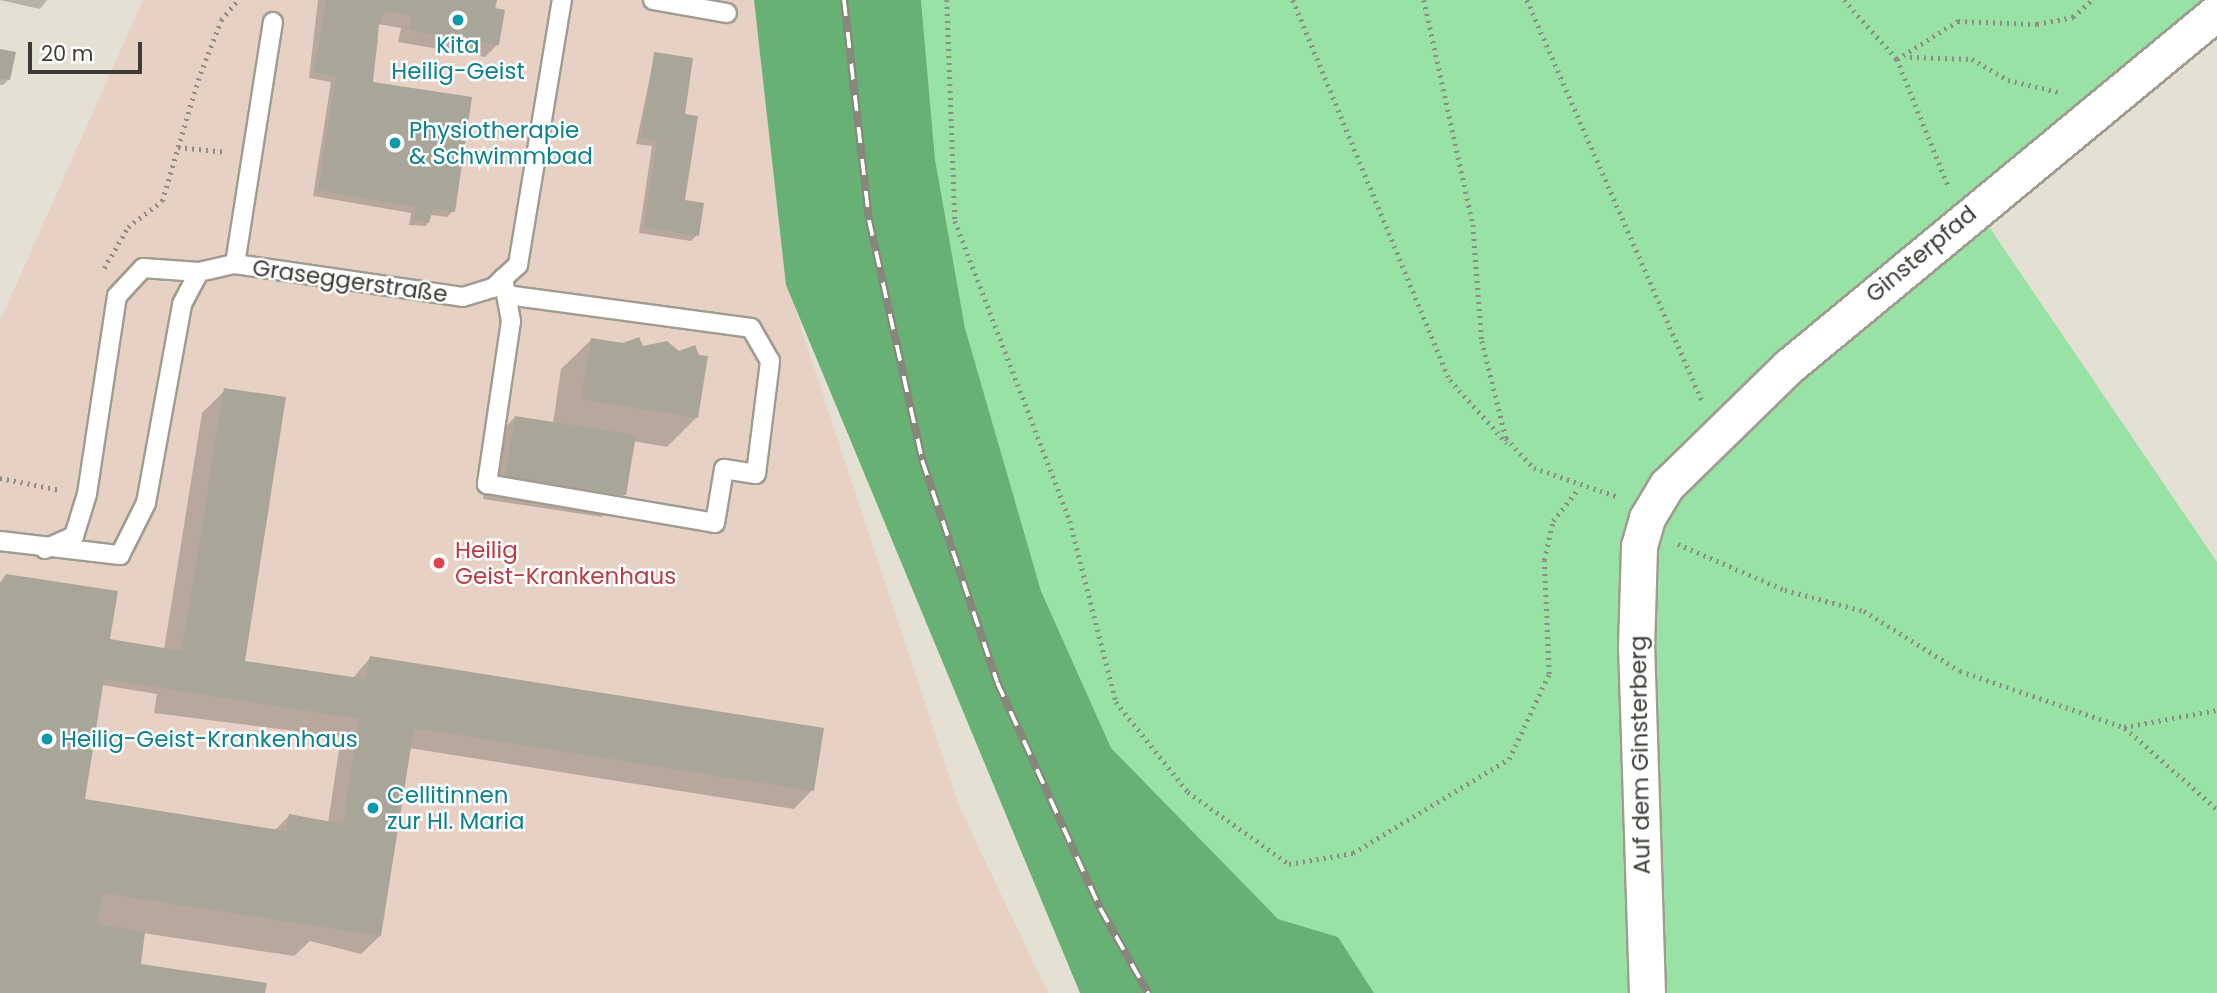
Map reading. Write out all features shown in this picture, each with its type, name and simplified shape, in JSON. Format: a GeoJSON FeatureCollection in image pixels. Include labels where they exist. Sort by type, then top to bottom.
{"type":"FeatureCollection","features":[{"type":"Feature","properties":{"kind":"street","name":"Ginsterpfad"},"geometry":{"type":"LineString","coordinates":[[1647,518],[1667,485],[1789,366],[1967,215],[2217,12]]}},
{"type":"Feature","properties":{"kind":"street","name":"Auf dem Ginsterberg"},"geometry":{"type":"LineString","coordinates":[[1647,518],[1639,546],[1636,648],[1647,993]]}},
{"type":"Feature","properties":{"kind":"lane"},"geometry":{"type":"LineString","coordinates":[[505,287],[751,328],[770,361],[756,474],[724,469],[715,523],[487,484],[511,321],[505,287],[518,265],[562,0]]}},
{"type":"Feature","properties":{"kind":"lane"},"geometry":{"type":"LineString","coordinates":[[653,0],[727,13]]}},
{"type":"Feature","properties":{"kind":"lane"},"geometry":{"type":"LineString","coordinates":[[235,264],[274,22]]}},
{"type":"Feature","properties":{"kind":"lane","name":"Graseggerstraße"},"geometry":{"type":"LineString","coordinates":[[45,549],[74,536],[87,494],[117,296],[143,268],[199,272],[235,264],[463,297],[505,287]]}},
{"type":"Feature","properties":{"kind":"lane"},"geometry":{"type":"LineString","coordinates":[[0,541],[45,549],[120,555],[146,503],[182,304],[199,272]]}},
{"type":"Feature","properties":{"kind":"path"},"geometry":{"type":"LineString","coordinates":[[947,0],[955,221],[1070,521],[1116,702],[1188,792],[1289,864],[1353,853],[1510,759],[1549,674],[1544,561],[1553,521],[1579,488]]}},
{"type":"Feature","properties":{"kind":"path"},"geometry":{"type":"LineString","coordinates":[[1293,0],[1450,380],[1510,446],[1534,468],[1579,488],[1628,500],[1672,542],[1746,574],[1864,611],[1960,671],[2124,727],[2217,809]]}},
{"type":"Feature","properties":{"kind":"path"},"geometry":{"type":"LineString","coordinates":[[1424,0],[1473,225],[1482,341],[1510,446]]}},
{"type":"Feature","properties":{"kind":"path"},"geometry":{"type":"LineString","coordinates":[[1527,0],[1718,436]]}},
{"type":"Feature","properties":{"kind":"path"},"geometry":{"type":"LineString","coordinates":[[1844,0],[1898,59],[1945,181],[1967,215]]}},
{"type":"Feature","properties":{"kind":"path"},"geometry":{"type":"LineString","coordinates":[[1909,57],[1958,21],[2037,24],[2073,17],[2092,0]]}},
{"type":"Feature","properties":{"kind":"path"},"geometry":{"type":"LineString","coordinates":[[1898,59],[1972,58],[2008,80],[2107,101]]}},
{"type":"Feature","properties":{"kind":"path"},"geometry":{"type":"LineString","coordinates":[[178,148],[252,155]]}},
{"type":"Feature","properties":{"kind":"path"},"geometry":{"type":"LineString","coordinates":[[2124,727],[2217,710]]}},
{"type":"Feature","properties":{"kind":"shaded area","name":"Heilig Geist-Krankenhaus"},"geometry":{"type":"Polygon","coordinates":[[[143,0],[754,0],[787,285],[959,806],[1048,993],[0,993],[0,321],[143,0]]]}},
{"type":"Feature","properties":{"kind":"green space"},"geometry":{"type":"Polygon","coordinates":[[[754,0],[921,0],[935,159],[965,328],[1041,591],[1111,748],[1278,919],[1338,937],[1374,993],[1080,993],[786,285],[754,0]]]}},
{"type":"Feature","properties":{"kind":"green space"},"geometry":{"type":"Polygon","coordinates":[[[921,0],[2213,0],[1971,190],[1653,476],[1639,993],[1374,993],[1338,937],[1278,919],[1111,749],[1041,591],[965,328],[935,159],[921,0]]]}},
{"type":"Feature","properties":{"kind":"green space"},"geometry":{"type":"Polygon","coordinates":[[[1981,215],[2217,562],[2217,993],[1656,993],[1652,537],[1680,482],[1981,215]]]}},
{"type":"Feature","properties":{"kind":"building","name":"Physiotherapie & Schwimmbad"},"geometry":{"type":"Polygon","coordinates":[[[326,0],[497,0],[495,8],[505,10],[499,45],[410,30],[412,16],[384,11],[379,25],[373,82],[472,97],[455,212],[433,209],[429,223],[414,220],[416,207],[318,190],[336,76],[314,72],[326,0]]]}},
{"type":"Feature","properties":{"kind":"building"},"geometry":{"type":"Polygon","coordinates":[[[0,49],[16,52],[10,80],[0,79],[0,49]]]}},
{"type":"Feature","properties":{"kind":"building"},"geometry":{"type":"Polygon","coordinates":[[[654,52],[693,58],[685,114],[698,116],[685,200],[704,203],[699,236],[644,227],[657,141],[641,138],[654,52]]]}},
{"type":"Feature","properties":{"kind":"building"},"geometry":{"type":"Polygon","coordinates":[[[639,337],[643,346],[667,341],[679,351],[695,345],[699,355],[708,356],[698,418],[581,399],[591,338],[623,343],[639,337]]]}},
{"type":"Feature","properties":{"kind":"building"},"geometry":{"type":"Polygon","coordinates":[[[224,388],[286,397],[245,661],[366,679],[370,656],[824,728],[814,791],[414,728],[381,936],[103,893],[97,924],[145,932],[141,964],[267,983],[265,993],[0,993],[0,583],[6,574],[118,591],[110,639],[182,651],[224,388]],[[104,679],[85,799],[286,831],[289,814],[343,824],[359,719],[104,679]]]}},
{"type":"Feature","properties":{"kind":"building"},"geometry":{"type":"Polygon","coordinates":[[[515,416],[636,435],[626,495],[505,476],[515,416]]]}},
{"type":"Feature","properties":{"kind":"railway"},"geometry":{"type":"LineString","coordinates":[[844,0],[869,220],[922,460],[997,682],[1100,908],[1148,993]]}},
{"type":"Feature","properties":{"kind":"place","name":"Kita Heilig-Geist"},"geometry":{"type":"Point","coordinates":[458,20]}},
{"type":"Feature","properties":{"kind":"place","name":"Physiotherapie & Schwimmbad"},"geometry":{"type":"Point","coordinates":[395,143]}},
{"type":"Feature","properties":{"kind":"place","name":"Heilig Geist-Krankenhaus"},"geometry":{"type":"Point","coordinates":[439,563]}},
{"type":"Feature","properties":{"kind":"place","name":"Heilig-Geist-Krankenhaus"},"geometry":{"type":"Point","coordinates":[47,739]}},
{"type":"Feature","properties":{"kind":"place","name":"Cellitinnen zur Hl. Maria"},"geometry":{"type":"Point","coordinates":[373,808]}}]}
